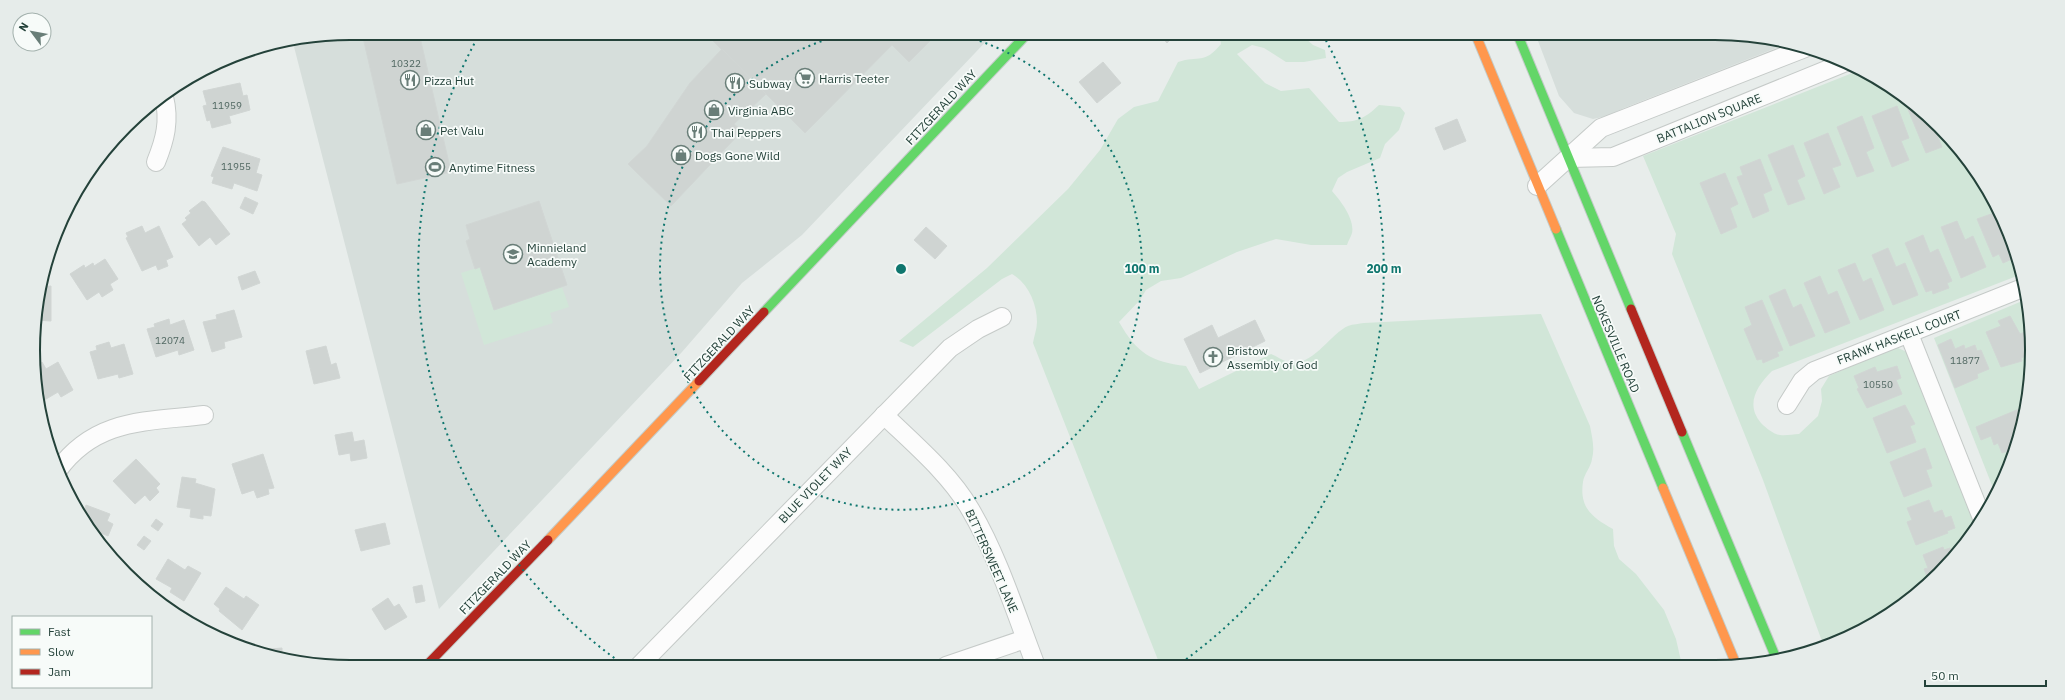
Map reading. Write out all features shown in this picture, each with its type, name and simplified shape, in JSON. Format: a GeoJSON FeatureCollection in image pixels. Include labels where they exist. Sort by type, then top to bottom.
{"type":"FeatureCollection","features":[{"type":"Feature","properties":{"kind":"main road","name":"FITZGERALD WAY"},"geometry":{"type":"LineString","coordinates":[[432,660],[566,521],[1021,40]]}},
{"type":"Feature","properties":{"kind":"main road","name":"NOKESVILLE ROAD"},"geometry":{"type":"LineString","coordinates":[[1478,40],[1734,659]]}},
{"type":"Feature","properties":{"kind":"main road"},"geometry":{"type":"LineString","coordinates":[[1520,40],[1774,654]]}},
{"type":"Feature","properties":{"kind":"street"},"geometry":{"type":"LineString","coordinates":[[1537,186],[1601,128],[1796,51]]}},
{"type":"Feature","properties":{"kind":"street","name":"BATTALION SQUARE"},"geometry":{"type":"LineString","coordinates":[[1569,158],[1613,157],[1837,66]]}},
{"type":"Feature","properties":{"kind":"street"},"geometry":{"type":"LineString","coordinates":[[156,162],[163,145],[167,126],[167,110],[165,101]]}},
{"type":"Feature","properties":{"kind":"street","name":"FRANK HASKELL COURT"},"geometry":{"type":"LineString","coordinates":[[1787,405],[1802,381],[1814,371],[2019,289]]}},
{"type":"Feature","properties":{"kind":"street","name":"BLUE VIOLET WAY"},"geometry":{"type":"LineString","coordinates":[[645,660],[950,348],[978,329],[1002,317]]}},
{"type":"Feature","properties":{"kind":"street"},"geometry":{"type":"LineString","coordinates":[[1909,334],[1979,511]]}},
{"type":"Feature","properties":{"kind":"street"},"geometry":{"type":"LineString","coordinates":[[62,465],[79,446],[100,433],[130,423],[204,415]]}},
{"type":"Feature","properties":{"kind":"street","name":"BITTERSWEET LANE"},"geometry":{"type":"LineString","coordinates":[[884,415],[950,482],[970,508],[994,558],[1034,660]]}},
{"type":"Feature","properties":{"kind":"street"},"geometry":{"type":"LineString","coordinates":[[964,660],[1025,639]]}},
{"type":"Feature","properties":{"kind":"shaded area"},"geometry":{"type":"Polygon","coordinates":[[[350,40],[987,40],[802,235],[742,283],[682,352],[439,609],[294,45],[350,40]]]}},
{"type":"Feature","properties":{"kind":"shaded area"},"geometry":{"type":"Polygon","coordinates":[[[1538,40],[1715,40],[1755,43],[1779,47],[1607,116],[1593,119],[1574,113],[1559,96],[1538,40]]]}},
{"type":"Feature","properties":{"kind":"green space"},"geometry":{"type":"Polygon","coordinates":[[[1220,40],[1307,40],[1313,45],[1325,50],[1326,58],[1304,62],[1286,62],[1264,48],[1252,45],[1237,54],[1265,83],[1281,91],[1309,88],[1339,122],[1361,118],[1370,113],[1379,105],[1400,107],[1405,113],[1399,130],[1385,144],[1380,158],[1347,172],[1338,178],[1332,191],[1346,210],[1351,222],[1352,233],[1347,245],[1311,245],[1276,239],[1237,252],[1181,278],[1161,281],[1146,290],[1140,300],[1119,322],[1126,333],[1146,354],[1163,362],[1186,366],[1199,389],[1271,354],[1288,362],[1297,363],[1305,360],[1313,355],[1341,330],[1352,325],[1364,323],[1541,314],[1590,426],[1593,442],[1593,455],[1583,482],[1582,491],[1585,505],[1599,521],[1613,529],[1614,546],[1619,559],[1636,574],[1664,610],[1676,639],[1681,660],[1158,660],[1033,343],[1037,325],[1037,315],[1033,301],[1023,283],[1012,274],[1002,279],[913,347],[899,341],[987,268],[1068,189],[1100,150],[1118,119],[1134,107],[1158,101],[1178,62],[1210,55],[1221,44],[1220,40]]]}},
{"type":"Feature","properties":{"kind":"green space"},"geometry":{"type":"Polygon","coordinates":[[[1853,73],[1887,92],[1904,104],[1948,146],[1961,161],[1983,195],[1993,213],[2009,250],[2016,276],[1772,371],[1758,389],[1753,402],[1756,416],[1761,423],[1777,434],[1799,434],[1818,416],[1822,401],[1821,389],[1829,376],[1896,347],[1909,353],[1975,519],[1961,539],[1948,554],[1904,596],[1887,608],[1852,628],[1822,641],[1763,480],[1672,254],[1676,234],[1643,156],[1853,73]]]}},
{"type":"Feature","properties":{"kind":"green space"},"geometry":{"type":"Polygon","coordinates":[[[480,267],[494,309],[562,287],[569,307],[550,313],[553,323],[484,345],[461,273],[480,267]]]}},
{"type":"Feature","properties":{"kind":"green space"},"geometry":{"type":"Polygon","coordinates":[[[2021,302],[2025,350],[2019,410],[2009,450],[1993,487],[1934,338],[2021,302]]]}},
{"type":"Feature","properties":{"kind":"building"},"geometry":{"type":"Polygon","coordinates":[[[364,40],[421,40],[451,172],[397,184],[364,40]]]}},
{"type":"Feature","properties":{"kind":"building","name":"Harris Teeter"},"geometry":{"type":"Polygon","coordinates":[[[712,40],[931,40],[909,62],[892,45],[805,133],[712,40]]]}},
{"type":"Feature","properties":{"kind":"building"},"geometry":{"type":"Polygon","coordinates":[[[722,49],[766,94],[734,124],[742,131],[671,206],[628,164],[647,146],[690,83],[722,49]]]}},
{"type":"Feature","properties":{"kind":"building"},"geometry":{"type":"Polygon","coordinates":[[[1103,62],[1121,83],[1097,103],[1079,82],[1103,62]]]}},
{"type":"Feature","properties":{"kind":"building"},"geometry":{"type":"Polygon","coordinates":[[[240,83],[243,96],[247,95],[250,110],[229,116],[231,123],[212,128],[210,120],[207,121],[203,106],[207,105],[203,91],[240,83]]]}},
{"type":"Feature","properties":{"kind":"building"},"geometry":{"type":"Polygon","coordinates":[[[1897,106],[1909,138],[1901,141],[1909,160],[1892,167],[1872,116],[1897,106]]]}},
{"type":"Feature","properties":{"kind":"building"},"geometry":{"type":"Polygon","coordinates":[[[1907,106],[1937,134],[1942,147],[1926,153],[1907,106]]]}},
{"type":"Feature","properties":{"kind":"building"},"geometry":{"type":"Polygon","coordinates":[[[1862,116],[1874,148],[1866,152],[1874,171],[1857,177],[1837,127],[1862,116]]]}},
{"type":"Feature","properties":{"kind":"building"},"geometry":{"type":"Polygon","coordinates":[[[1457,119],[1466,141],[1444,150],[1435,128],[1457,119]]]}},
{"type":"Feature","properties":{"kind":"building"},"geometry":{"type":"Polygon","coordinates":[[[1828,133],[1841,165],[1832,168],[1840,187],[1824,194],[1804,143],[1828,133]]]}},
{"type":"Feature","properties":{"kind":"building"},"geometry":{"type":"Polygon","coordinates":[[[1793,145],[1805,176],[1797,180],[1805,199],[1788,205],[1768,155],[1793,145]]]}},
{"type":"Feature","properties":{"kind":"building"},"geometry":{"type":"Polygon","coordinates":[[[223,147],[260,159],[256,173],[262,175],[257,191],[234,183],[232,189],[212,183],[214,177],[211,176],[223,147]]]}},
{"type":"Feature","properties":{"kind":"building"},"geometry":{"type":"Polygon","coordinates":[[[1760,159],[1772,190],[1763,194],[1769,211],[1753,218],[1737,177],[1743,175],[1740,167],[1760,159]]]}},
{"type":"Feature","properties":{"kind":"building"},"geometry":{"type":"Polygon","coordinates":[[[1725,173],[1738,204],[1730,208],[1737,227],[1721,234],[1700,183],[1725,173]]]}},
{"type":"Feature","properties":{"kind":"building"},"geometry":{"type":"Polygon","coordinates":[[[245,197],[258,203],[253,214],[240,208],[245,197]]]}},
{"type":"Feature","properties":{"kind":"building"},"geometry":{"type":"Polygon","coordinates":[[[202,201],[205,202],[230,234],[216,245],[210,237],[199,246],[182,224],[187,220],[185,218],[191,213],[189,211],[202,201]]]}},
{"type":"Feature","properties":{"kind":"building","name":"Minnieland Academy"},"geometry":{"type":"Polygon","coordinates":[[[539,201],[567,285],[494,310],[480,267],[475,269],[466,241],[470,239],[466,225],[539,201]]]}},
{"type":"Feature","properties":{"kind":"building"},"geometry":{"type":"Polygon","coordinates":[[[1993,213],[2009,250],[2011,259],[2003,263],[1999,254],[1993,257],[1977,219],[1993,213]]]}},
{"type":"Feature","properties":{"kind":"building"},"geometry":{"type":"Polygon","coordinates":[[[1957,221],[1965,240],[1973,236],[1986,267],[1961,278],[1941,227],[1957,221]]]}},
{"type":"Feature","properties":{"kind":"building"},"geometry":{"type":"Polygon","coordinates":[[[142,226],[145,233],[159,226],[173,257],[166,260],[168,266],[158,270],[156,265],[142,271],[126,238],[128,237],[126,233],[142,226]]]}},
{"type":"Feature","properties":{"kind":"building"},"geometry":{"type":"Polygon","coordinates":[[[926,227],[947,246],[935,259],[914,240],[926,227]]]}},
{"type":"Feature","properties":{"kind":"building"},"geometry":{"type":"Polygon","coordinates":[[[1923,235],[1930,253],[1938,249],[1952,281],[1947,283],[1949,288],[1933,294],[1932,290],[1926,292],[1905,243],[1923,235]]]}},
{"type":"Feature","properties":{"kind":"building"},"geometry":{"type":"Polygon","coordinates":[[[1888,248],[1896,267],[1905,263],[1918,295],[1893,305],[1872,255],[1888,248]]]}},
{"type":"Feature","properties":{"kind":"building"},"geometry":{"type":"Polygon","coordinates":[[[105,259],[118,279],[110,284],[113,290],[102,297],[99,292],[87,300],[70,274],[84,265],[85,268],[93,263],[94,266],[105,259]]]}},
{"type":"Feature","properties":{"kind":"building"},"geometry":{"type":"Polygon","coordinates":[[[1855,263],[1863,282],[1871,278],[1884,310],[1860,320],[1838,270],[1855,263]]]}},
{"type":"Feature","properties":{"kind":"building"},"geometry":{"type":"Polygon","coordinates":[[[255,271],[260,283],[242,290],[238,277],[255,271]]]}},
{"type":"Feature","properties":{"kind":"building"},"geometry":{"type":"Polygon","coordinates":[[[1820,276],[1828,295],[1837,291],[1850,323],[1825,333],[1804,283],[1820,276]]]}},
{"type":"Feature","properties":{"kind":"building"},"geometry":{"type":"Polygon","coordinates":[[[47,286],[51,286],[51,321],[42,320],[47,286]]]}},
{"type":"Feature","properties":{"kind":"building"},"geometry":{"type":"Polygon","coordinates":[[[1785,289],[1793,308],[1801,304],[1815,336],[1790,346],[1769,296],[1785,289]]]}},
{"type":"Feature","properties":{"kind":"building"},"geometry":{"type":"Polygon","coordinates":[[[1762,300],[1783,350],[1777,352],[1779,356],[1763,363],[1762,359],[1757,360],[1744,329],[1752,325],[1745,307],[1762,300]]]}},
{"type":"Feature","properties":{"kind":"building"},"geometry":{"type":"Polygon","coordinates":[[[234,310],[242,337],[224,342],[225,348],[212,352],[203,322],[217,319],[216,315],[234,310]]]}},
{"type":"Feature","properties":{"kind":"building"},"geometry":{"type":"Polygon","coordinates":[[[2010,316],[2020,334],[2024,332],[2025,356],[2021,358],[2022,361],[2001,367],[1986,332],[2001,326],[1998,321],[2010,316]]]}},
{"type":"Feature","properties":{"kind":"building"},"geometry":{"type":"Polygon","coordinates":[[[169,319],[170,325],[184,320],[194,350],[179,355],[178,350],[156,357],[147,329],[155,327],[154,324],[169,319]]]}},
{"type":"Feature","properties":{"kind":"building","name":"Bristow Assembly of God"},"geometry":{"type":"Polygon","coordinates":[[[1255,320],[1265,341],[1200,373],[1184,339],[1212,325],[1218,338],[1255,320]]]}},
{"type":"Feature","properties":{"kind":"building"},"geometry":{"type":"Polygon","coordinates":[[[1951,339],[1955,349],[1964,345],[1965,349],[1975,345],[1977,351],[1981,350],[1989,369],[1977,374],[1978,378],[1955,388],[1938,345],[1951,339]]]}},
{"type":"Feature","properties":{"kind":"building"},"geometry":{"type":"Polygon","coordinates":[[[109,342],[111,348],[124,344],[133,374],[119,378],[118,374],[98,379],[90,352],[97,350],[96,346],[109,342]]]}},
{"type":"Feature","properties":{"kind":"building"},"geometry":{"type":"Polygon","coordinates":[[[326,346],[331,365],[336,363],[340,378],[314,384],[306,351],[326,346]]]}},
{"type":"Feature","properties":{"kind":"building"},"geometry":{"type":"Polygon","coordinates":[[[42,362],[46,369],[58,362],[73,390],[61,397],[58,392],[44,400],[41,363],[42,362]]]}},
{"type":"Feature","properties":{"kind":"building"},"geometry":{"type":"Polygon","coordinates":[[[1897,366],[1901,378],[1896,380],[1902,394],[1867,408],[1857,389],[1859,388],[1854,376],[1875,367],[1877,372],[1897,366]]]}},
{"type":"Feature","properties":{"kind":"building"},"geometry":{"type":"Polygon","coordinates":[[[1905,405],[1915,424],[1910,426],[1916,442],[1887,453],[1873,418],[1905,405]]]}},
{"type":"Feature","properties":{"kind":"building"},"geometry":{"type":"Polygon","coordinates":[[[2019,409],[2008,452],[2002,453],[1998,443],[1994,445],[1991,436],[1981,440],[1976,427],[2019,409]]]}},
{"type":"Feature","properties":{"kind":"building"},"geometry":{"type":"Polygon","coordinates":[[[352,432],[354,442],[364,440],[367,458],[351,461],[350,453],[339,455],[335,435],[352,432]]]}},
{"type":"Feature","properties":{"kind":"building"},"geometry":{"type":"Polygon","coordinates":[[[1925,448],[1932,468],[1926,470],[1932,486],[1904,497],[1890,462],[1925,448]]]}},
{"type":"Feature","properties":{"kind":"building"},"geometry":{"type":"Polygon","coordinates":[[[263,454],[274,488],[268,489],[269,494],[257,498],[254,490],[242,494],[232,464],[263,454]]]}},
{"type":"Feature","properties":{"kind":"building"},"geometry":{"type":"Polygon","coordinates":[[[136,459],[160,484],[156,488],[159,492],[150,501],[145,495],[135,504],[113,481],[136,459]]]}},
{"type":"Feature","properties":{"kind":"building"},"geometry":{"type":"Polygon","coordinates":[[[182,477],[196,479],[195,483],[215,489],[211,516],[203,515],[203,519],[190,517],[191,509],[177,507],[182,477]]]}},
{"type":"Feature","properties":{"kind":"building"},"geometry":{"type":"Polygon","coordinates":[[[1929,500],[1934,513],[1942,510],[1945,518],[1951,516],[1955,528],[1947,531],[1948,533],[1916,545],[1907,522],[1912,520],[1907,508],[1929,500]]]}},
{"type":"Feature","properties":{"kind":"building"},"geometry":{"type":"Polygon","coordinates":[[[86,505],[110,514],[107,521],[113,524],[108,536],[101,533],[101,534],[84,509],[86,505]]]}},
{"type":"Feature","properties":{"kind":"building"},"geometry":{"type":"Polygon","coordinates":[[[156,519],[163,524],[158,531],[151,526],[156,519]]]}},
{"type":"Feature","properties":{"kind":"building"},"geometry":{"type":"Polygon","coordinates":[[[385,523],[390,544],[361,551],[355,530],[385,523]]]}},
{"type":"Feature","properties":{"kind":"building"},"geometry":{"type":"Polygon","coordinates":[[[144,536],[151,541],[144,550],[137,545],[144,536]]]}},
{"type":"Feature","properties":{"kind":"building"},"geometry":{"type":"Polygon","coordinates":[[[1943,547],[1944,550],[1950,548],[1951,550],[1927,576],[1924,569],[1928,568],[1923,555],[1943,547]]]}},
{"type":"Feature","properties":{"kind":"building"},"geometry":{"type":"Polygon","coordinates":[[[168,559],[185,570],[188,566],[201,573],[184,601],[170,592],[172,588],[156,579],[168,559]]]}},
{"type":"Feature","properties":{"kind":"building"},"geometry":{"type":"Polygon","coordinates":[[[422,585],[425,601],[416,603],[413,587],[422,585]]]}},
{"type":"Feature","properties":{"kind":"building"},"geometry":{"type":"Polygon","coordinates":[[[226,587],[244,599],[246,596],[259,605],[242,630],[219,611],[220,609],[214,604],[226,587]]]}},
{"type":"Feature","properties":{"kind":"building"},"geometry":{"type":"Polygon","coordinates":[[[388,598],[394,607],[399,604],[407,617],[385,630],[372,609],[388,598]]]}},
{"type":"Feature","properties":{"kind":"building"},"geometry":{"type":"Polygon","coordinates":[[[282,648],[282,652],[270,649],[282,648]]]}},
{"type":"Feature","properties":{"kind":"traffic: fast"},"geometry":{"type":"LineString","coordinates":[[764,312],[1021,40]]}},
{"type":"Feature","properties":{"kind":"traffic: fast"},"geometry":{"type":"LineString","coordinates":[[1520,40],[1631,309]]}},
{"type":"Feature","properties":{"kind":"traffic: fast"},"geometry":{"type":"LineString","coordinates":[[1556,229],[1663,488]]}},
{"type":"Feature","properties":{"kind":"traffic: fast"},"geometry":{"type":"LineString","coordinates":[[1682,432],[1774,654]]}},
{"type":"Feature","properties":{"kind":"traffic: slow"},"geometry":{"type":"LineString","coordinates":[[1478,40],[1556,229]]}},
{"type":"Feature","properties":{"kind":"traffic: slow"},"geometry":{"type":"LineString","coordinates":[[548,540],[699,381]]}},
{"type":"Feature","properties":{"kind":"traffic: slow"},"geometry":{"type":"LineString","coordinates":[[1663,488],[1734,659]]}},
{"type":"Feature","properties":{"kind":"traffic: jam"},"geometry":{"type":"LineString","coordinates":[[1631,309],[1682,432]]}},
{"type":"Feature","properties":{"kind":"traffic: jam"},"geometry":{"type":"LineString","coordinates":[[699,381],[764,312]]}},
{"type":"Feature","properties":{"kind":"traffic: jam"},"geometry":{"type":"LineString","coordinates":[[432,660],[548,540]]}},
{"type":"Feature","properties":{"kind":"place","name":"Harris Teeter"},"geometry":{"type":"Point","coordinates":[805,78]}},
{"type":"Feature","properties":{"kind":"place","name":"Pizza Hut"},"geometry":{"type":"Point","coordinates":[410,80]}},
{"type":"Feature","properties":{"kind":"place","name":"Subway"},"geometry":{"type":"Point","coordinates":[735,83]}},
{"type":"Feature","properties":{"kind":"place","name":"Virginia ABC"},"geometry":{"type":"Point","coordinates":[714,110]}},
{"type":"Feature","properties":{"kind":"place","name":"Pet Valu"},"geometry":{"type":"Point","coordinates":[426,130]}},
{"type":"Feature","properties":{"kind":"place","name":"Thai Peppers"},"geometry":{"type":"Point","coordinates":[697,132]}},
{"type":"Feature","properties":{"kind":"place","name":"Dogs Gone Wild"},"geometry":{"type":"Point","coordinates":[681,155]}},
{"type":"Feature","properties":{"kind":"place","name":"Anytime Fitness"},"geometry":{"type":"Point","coordinates":[435,167]}},
{"type":"Feature","properties":{"kind":"place","name":"Minnieland Academy"},"geometry":{"type":"Point","coordinates":[513,254]}},
{"type":"Feature","properties":{"kind":"place","name":"Bristow Assembly of God"},"geometry":{"type":"Point","coordinates":[1213,357]}}]}
